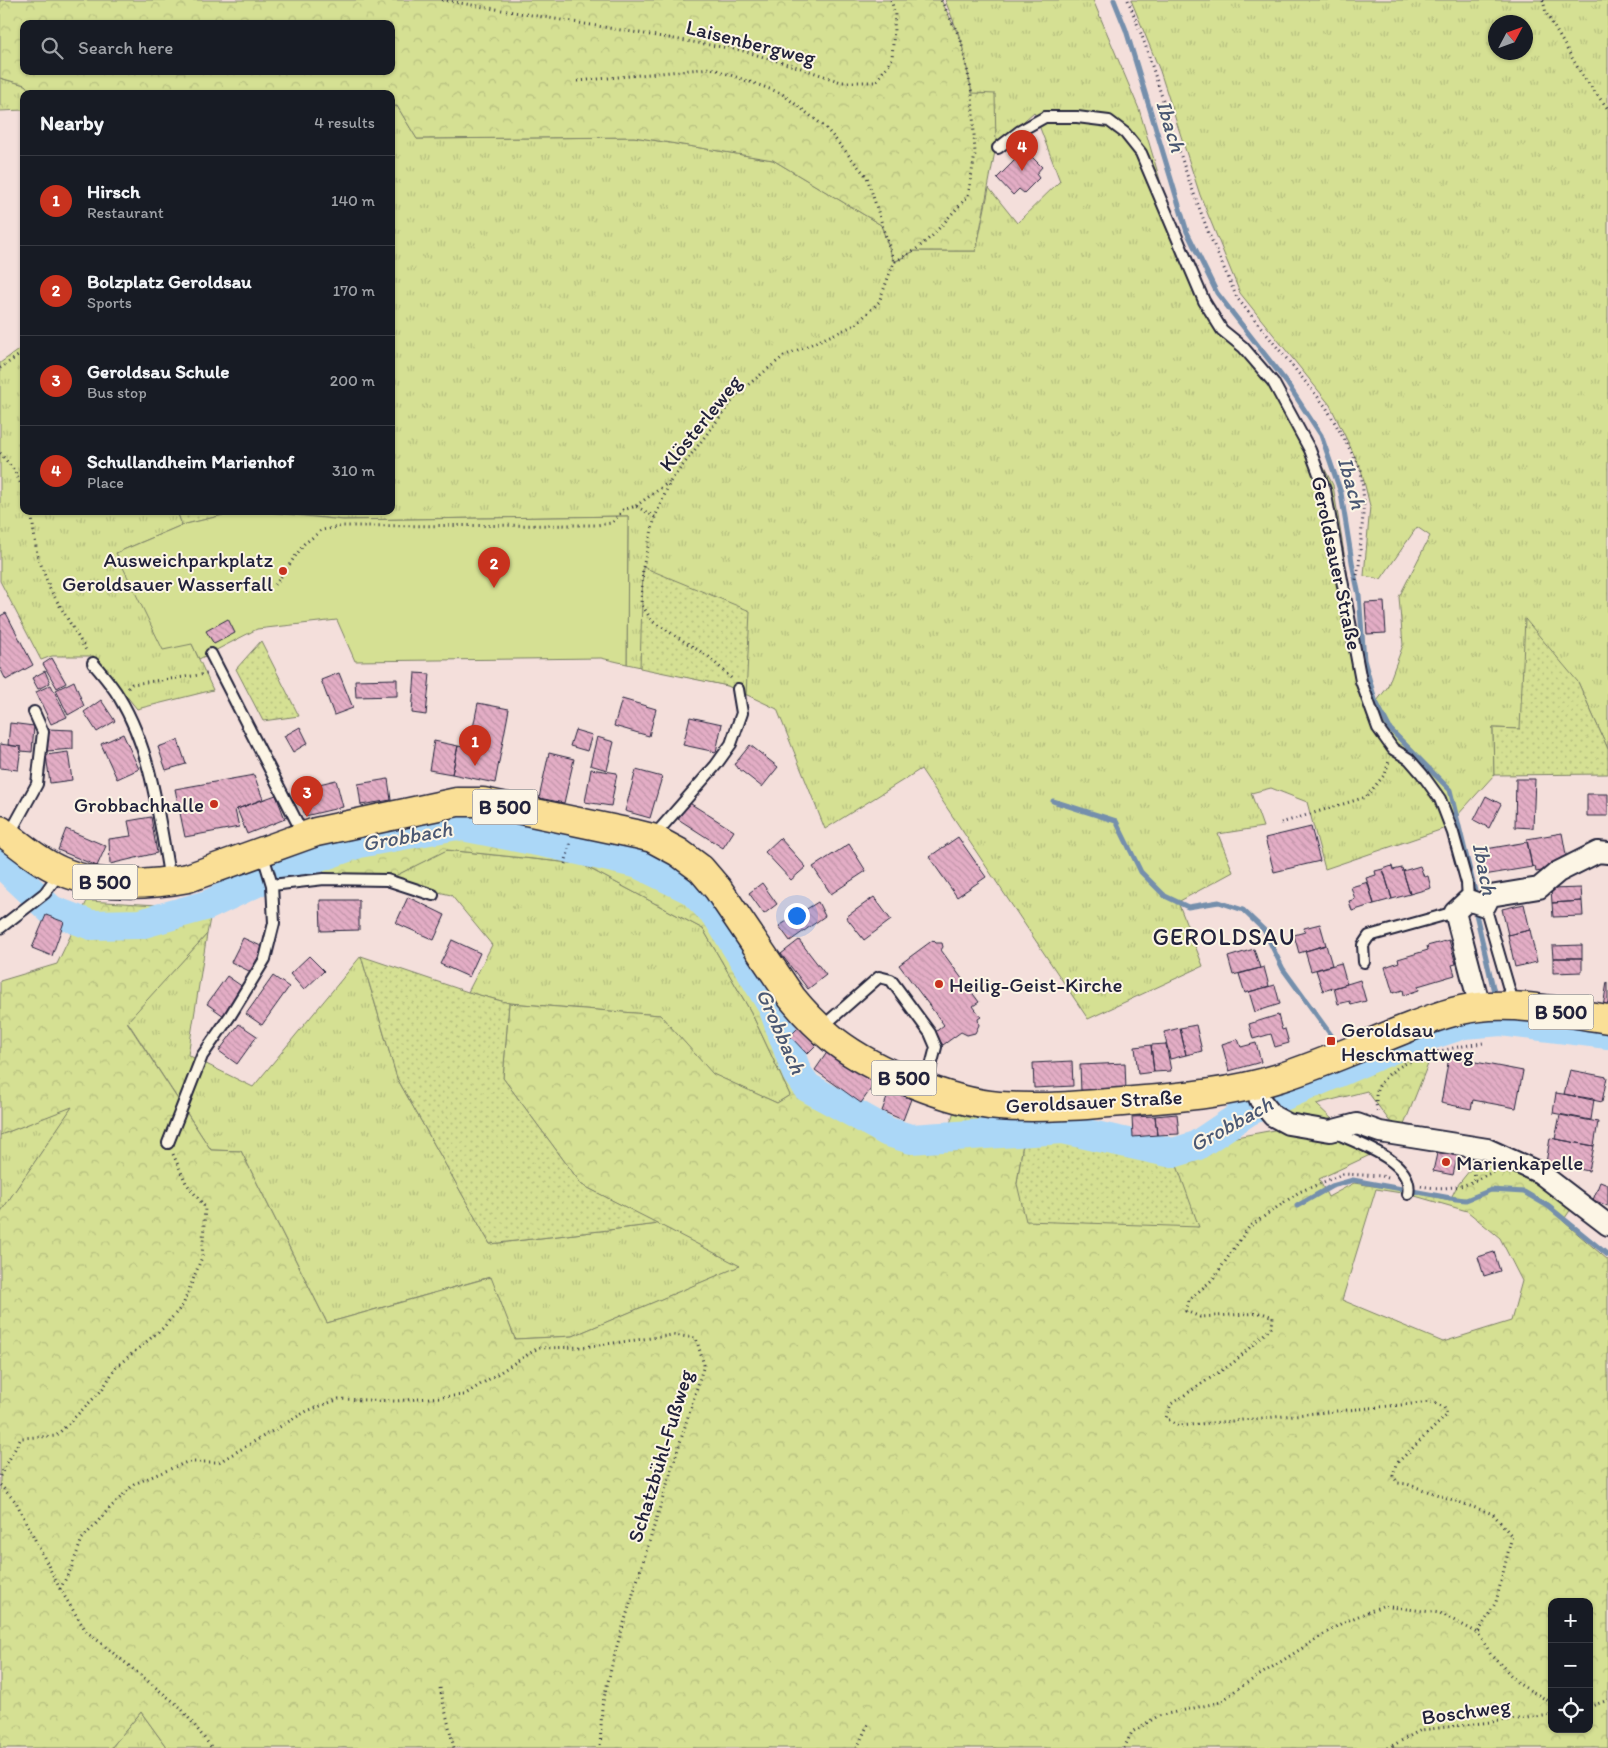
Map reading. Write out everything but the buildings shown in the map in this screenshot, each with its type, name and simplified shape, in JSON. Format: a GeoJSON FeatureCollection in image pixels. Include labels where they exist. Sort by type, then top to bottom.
{"type":"FeatureCollection","features":[{"type":"Feature","properties":{"kind":"main road","name":"Geroldsauer Straße"},"geometry":{"type":"LineString","coordinates":[[4,833],[44,862],[60,871],[108,883],[130,884],[170,881],[196,875],[263,858],[304,835],[448,804],[471,802],[502,806],[652,838],[666,844],[691,861],[709,879],[792,998],[821,1029],[852,1053],[882,1069],[929,1089],[970,1102],[999,1106],[1113,1103],[1257,1092],[1280,1077],[1445,1014],[1480,1007],[1514,1006],[1608,1019]]}},
{"type":"Feature","properties":{"kind":"street"},"geometry":{"type":"LineString","coordinates":[[1472,904],[1490,896],[1540,888],[1558,872],[1603,853]]}},
{"type":"Feature","properties":{"kind":"street","name":"Geroldsauer Straße"},"geometry":{"type":"LineString","coordinates":[[1472,904],[1480,1007]]}},
{"type":"Feature","properties":{"kind":"street"},"geometry":{"type":"LineString","coordinates":[[1257,1092],[1273,1116],[1288,1124],[1330,1131],[1357,1124],[1380,1132],[1487,1149],[1540,1173],[1607,1223]]}},
{"type":"Feature","properties":{"kind":"lane","name":"Geroldsauer Straße"},"geometry":{"type":"LineString","coordinates":[[998,148],[1020,131],[1045,117],[1077,117],[1109,120],[1125,133],[1141,153],[1204,301],[1222,330],[1243,346],[1273,382],[1310,450],[1325,490],[1361,681],[1378,728],[1393,749],[1409,759],[1440,799],[1453,833],[1472,904]]}},
{"type":"Feature","properties":{"kind":"lane"},"geometry":{"type":"LineString","coordinates":[[211,654],[304,835]]}},
{"type":"Feature","properties":{"kind":"lane"},"geometry":{"type":"LineString","coordinates":[[94,664],[119,697],[137,733],[152,782],[170,881]]}},
{"type":"Feature","properties":{"kind":"lane"},"geometry":{"type":"LineString","coordinates":[[652,838],[716,765],[731,744],[742,713],[738,689]]}},
{"type":"Feature","properties":{"kind":"lane"},"geometry":{"type":"LineString","coordinates":[[4,833],[37,784],[43,732],[34,712]]}},
{"type":"Feature","properties":{"kind":"lane"},"geometry":{"type":"LineString","coordinates":[[168,1143],[202,1056],[230,1016],[265,959],[274,923],[272,885],[263,858]]}},
{"type":"Feature","properties":{"kind":"lane"},"geometry":{"type":"LineString","coordinates":[[2,923],[45,893],[60,871]]}},
{"type":"Feature","properties":{"kind":"lane"},"geometry":{"type":"LineString","coordinates":[[272,885],[324,879],[387,880],[433,895]]}},
{"type":"Feature","properties":{"kind":"lane"},"geometry":{"type":"LineString","coordinates":[[1364,962],[1363,945],[1369,936],[1472,904],[1514,1006]]}},
{"type":"Feature","properties":{"kind":"lane"},"geometry":{"type":"LineString","coordinates":[[821,1029],[879,977],[891,980],[930,1033],[936,1046],[930,1070],[929,1089]]}},
{"type":"Feature","properties":{"kind":"lane"},"geometry":{"type":"LineString","coordinates":[[1330,1131],[1386,1156],[1406,1174],[1408,1188]]}},
{"type":"Feature","properties":{"kind":"path","name":"Laisenbergweg"},"geometry":{"type":"LineString","coordinates":[[442,0],[740,50],[802,68],[841,82],[876,82],[892,60],[895,13],[891,0]]}},
{"type":"Feature","properties":{"kind":"path"},"geometry":{"type":"LineString","coordinates":[[578,81],[711,68],[781,93],[824,127],[866,177],[894,262],[914,252],[932,236],[968,196],[975,154],[972,93],[962,40],[941,0]]}},
{"type":"Feature","properties":{"kind":"path"},"geometry":{"type":"LineString","coordinates":[[1128,0],[1145,44],[1208,234],[1237,298],[1326,407],[1361,469],[1364,502],[1359,566],[1355,583]]}},
{"type":"Feature","properties":{"kind":"path"},"geometry":{"type":"LineString","coordinates":[[1543,0],[1546,13],[1582,76],[1608,109]]}},
{"type":"Feature","properties":{"kind":"path","name":"Klösterleweg"},"geometry":{"type":"LineString","coordinates":[[738,689],[729,674],[710,657],[652,621],[642,603],[644,567],[655,517],[670,482],[740,392],[784,356],[855,325],[879,302],[894,262]]}},
{"type":"Feature","properties":{"kind":"path"},"geometry":{"type":"LineString","coordinates":[[0,368],[20,355]]}},
{"type":"Feature","properties":{"kind":"path"},"geometry":{"type":"LineString","coordinates":[[0,453],[14,470],[20,482]]}},
{"type":"Feature","properties":{"kind":"path"},"geometry":{"type":"LineString","coordinates":[[275,585],[304,544],[322,530],[343,526],[596,525],[612,523],[623,510],[636,506],[670,482]]}},
{"type":"Feature","properties":{"kind":"path"},"geometry":{"type":"LineString","coordinates":[[636,506],[655,517]]}},
{"type":"Feature","properties":{"kind":"path"},"geometry":{"type":"LineString","coordinates":[[32,515],[37,554],[50,589],[94,664]]}},
{"type":"Feature","properties":{"kind":"path"},"geometry":{"type":"LineString","coordinates":[[119,697],[132,684],[205,675],[217,666]]}},
{"type":"Feature","properties":{"kind":"path"},"geometry":{"type":"LineString","coordinates":[[1281,823],[1366,798],[1385,774],[1393,749]]}},
{"type":"Feature","properties":{"kind":"path"},"geometry":{"type":"LineString","coordinates":[[565,864],[572,841]]}},
{"type":"Feature","properties":{"kind":"path"},"geometry":{"type":"LineString","coordinates":[[1380,1132],[1376,1109],[1378,1089],[1386,1078],[1402,1065],[1431,1054],[1458,1046],[1483,1043]]}},
{"type":"Feature","properties":{"kind":"path"},"geometry":{"type":"LineString","coordinates":[[0,1476],[21,1438],[56,1436],[102,1390],[116,1366],[163,1328],[183,1305],[202,1257],[205,1207],[186,1183],[168,1143]]}},
{"type":"Feature","properties":{"kind":"path"},"geometry":{"type":"LineString","coordinates":[[1478,1633],[1496,1602],[1512,1536],[1493,1514],[1407,1484],[1398,1483],[1393,1476],[1396,1464],[1447,1415],[1444,1407],[1432,1402],[1179,1426],[1166,1418],[1171,1404],[1233,1363],[1272,1328],[1273,1317],[1262,1312],[1200,1317],[1186,1311],[1189,1300],[1213,1279],[1250,1227],[1299,1192],[1343,1174],[1382,1176],[1408,1188],[1436,1189],[1475,1181],[1481,1176],[1501,1169]]}},
{"type":"Feature","properties":{"kind":"path","name":"Schatzbühl-Fußweg"},"geometry":{"type":"LineString","coordinates":[[60,1589],[82,1539],[134,1484],[187,1462],[220,1462],[307,1411],[339,1399],[395,1401],[464,1395],[538,1348],[584,1347],[673,1336],[696,1338],[704,1366],[616,1649],[602,1706],[600,1748]]}},
{"type":"Feature","properties":{"kind":"path"},"geometry":{"type":"LineString","coordinates":[[0,1485],[16,1502],[60,1589],[86,1631],[180,1707],[212,1748]]}},
{"type":"Feature","properties":{"kind":"path"},"geometry":{"type":"LineString","coordinates":[[1124,1748],[1132,1732],[1158,1716],[1221,1702],[1236,1690],[1342,1623],[1382,1606],[1440,1613],[1478,1633],[1491,1654],[1518,1684],[1548,1701]]}},
{"type":"Feature","properties":{"kind":"path"},"geometry":{"type":"LineString","coordinates":[[440,1688],[454,1748]]}},
{"type":"Feature","properties":{"kind":"path"},"geometry":{"type":"LineString","coordinates":[[1593,1706],[1608,1700]]}},
{"type":"Feature","properties":{"kind":"path","name":"Boschweg"},"geometry":{"type":"LineString","coordinates":[[1388,1748],[1421,1730],[1548,1715]]}},
{"type":"Feature","properties":{"kind":"path"},"geometry":{"type":"LineString","coordinates":[[857,1748],[869,1722]]}},
{"type":"Feature","properties":{"kind":"green space"},"geometry":{"type":"Polygon","coordinates":[[[0,0],[941,0],[961,40],[972,93],[995,94],[996,146],[976,251],[914,251],[894,262],[881,225],[773,160],[634,137],[417,139],[397,106],[395,106],[395,90],[29,90],[25,85],[0,78],[0,0]]]}},
{"type":"Feature","properties":{"kind":"green space"},"geometry":{"type":"Polygon","coordinates":[[[945,0],[1093,0],[1139,109],[1194,295],[1287,397],[1333,485],[1348,578],[1361,681],[1392,747],[1377,701],[1387,688],[1403,645],[1399,597],[1430,536],[1417,527],[1381,579],[1364,576],[1370,506],[1361,469],[1330,405],[1240,293],[1200,195],[1160,71],[1131,0],[1608,0],[1608,749],[1578,682],[1520,729],[1493,728],[1494,775],[1446,828],[1325,869],[1307,802],[1271,788],[1251,793],[1263,827],[1218,834],[1233,872],[1178,902],[1203,966],[1088,1019],[921,769],[825,829],[777,709],[728,686],[627,664],[628,516],[343,520],[296,515],[395,515],[395,106],[397,106],[417,139],[634,137],[773,160],[881,225],[895,262],[914,251],[976,251],[989,188],[1017,223],[1060,181],[1034,112],[996,146],[972,93],[961,40],[945,0]]]}},
{"type":"Feature","properties":{"kind":"green space"},"geometry":{"type":"Polygon","coordinates":[[[0,78],[25,85],[29,90],[20,90],[20,110],[0,111],[0,78]]]}},
{"type":"Feature","properties":{"kind":"green space"},"geometry":{"type":"Polygon","coordinates":[[[20,349],[20,515],[178,515],[182,525],[116,553],[192,644],[213,690],[137,709],[94,656],[52,656],[41,660],[0,581],[0,363],[20,349]]]}},
{"type":"Feature","properties":{"kind":"green space"},"geometry":{"type":"Polygon","coordinates":[[[178,515],[223,515],[182,525],[178,515]]]}},
{"type":"Feature","properties":{"kind":"green space"},"geometry":{"type":"Polygon","coordinates":[[[223,515],[296,515],[343,520],[628,516],[627,664],[601,658],[355,661],[337,620],[257,629],[199,659],[192,644],[163,650],[116,553],[182,525],[223,515]]]}},
{"type":"Feature","properties":{"kind":"green space"},"geometry":{"type":"Polygon","coordinates":[[[643,567],[750,611],[746,696],[728,686],[640,668],[643,567]]]}},
{"type":"Feature","properties":{"kind":"green space"},"geometry":{"type":"Polygon","coordinates":[[[1525,619],[1578,682],[1608,749],[1608,774],[1494,775],[1493,728],[1520,729],[1525,619]]]}},
{"type":"Feature","properties":{"kind":"green space"},"geometry":{"type":"Polygon","coordinates":[[[261,641],[299,716],[263,721],[236,669],[261,641]]]}},
{"type":"Feature","properties":{"kind":"green space"},"geometry":{"type":"Polygon","coordinates":[[[465,810],[577,832],[669,857],[704,890],[782,1010],[789,1040],[810,1081],[906,1133],[947,1133],[955,1108],[1026,1123],[1017,1184],[1198,1227],[1171,1149],[1274,1130],[1276,1088],[1445,1021],[1400,1135],[1367,1091],[1316,1104],[1370,1155],[1319,1179],[1328,1197],[1354,1183],[1450,1200],[1457,1186],[1487,1149],[1511,1159],[1571,1209],[1563,1221],[1608,1260],[1608,1748],[167,1748],[141,1712],[111,1748],[0,1748],[0,1213],[72,1107],[0,1135],[0,981],[57,964],[87,901],[212,908],[207,934],[127,1022],[211,1150],[241,1151],[327,1323],[491,1277],[515,1339],[573,1336],[740,1266],[582,1185],[503,1078],[509,1003],[660,1015],[713,1074],[777,1103],[790,1095],[751,1012],[703,929],[581,864],[447,850],[387,880],[324,879],[322,860],[409,837],[465,810]],[[1376,1189],[1342,1300],[1443,1342],[1511,1321],[1522,1281],[1500,1238],[1467,1211],[1408,1194],[1376,1189]]]}},
{"type":"Feature","properties":{"kind":"green space"},"geometry":{"type":"Polygon","coordinates":[[[446,850],[581,864],[703,929],[751,1012],[790,1095],[777,1103],[712,1074],[660,1015],[509,1003],[468,992],[492,945],[451,895],[387,880],[446,850]]]}},
{"type":"Feature","properties":{"kind":"green space"},"geometry":{"type":"Polygon","coordinates":[[[207,934],[188,1055],[253,1087],[361,956],[397,1078],[490,1244],[659,1224],[741,1266],[573,1336],[515,1339],[490,1277],[327,1323],[241,1151],[211,1150],[127,1021],[207,934]]]}},
{"type":"Feature","properties":{"kind":"green space"},"geometry":{"type":"Polygon","coordinates":[[[361,956],[468,992],[509,1003],[503,1078],[582,1185],[659,1224],[490,1244],[397,1078],[361,956]]]}},
{"type":"Feature","properties":{"kind":"green space"},"geometry":{"type":"Polygon","coordinates":[[[73,1106],[0,1213],[0,1135],[73,1106]]]}},
{"type":"Feature","properties":{"kind":"green space"},"geometry":{"type":"Polygon","coordinates":[[[1026,1123],[1074,1125],[1171,1149],[1199,1227],[1026,1221],[1017,1184],[1026,1123]]]}},
{"type":"Feature","properties":{"kind":"green space"},"geometry":{"type":"Polygon","coordinates":[[[141,1712],[167,1748],[111,1748],[141,1712]]]}},
{"type":"Feature","properties":{"kind":"waterway","name":"Ibach"},"geometry":{"type":"LineString","coordinates":[[1114,0],[1126,30],[1187,232],[1217,293],[1287,383],[1321,435],[1341,493],[1359,595],[1364,660],[1375,700],[1390,729],[1450,790],[1477,899]]}},
{"type":"Feature","properties":{"kind":"waterway"},"geometry":{"type":"LineString","coordinates":[[1053,801],[1116,821],[1141,872],[1165,896],[1188,907],[1219,902],[1243,910],[1264,930],[1283,969],[1339,1046]]}},
{"type":"Feature","properties":{"kind":"waterway","name":"Grobbach"},"geometry":{"type":"LineString","coordinates":[[0,862],[51,910],[91,925],[140,924],[208,905],[282,870],[359,843],[457,825],[639,864],[692,890],[718,917],[773,1007],[797,1073],[807,1087],[888,1132],[911,1139],[1063,1129],[1173,1153],[1196,1146],[1248,1111],[1406,1043],[1464,1024],[1501,1021],[1608,1034]]}},
{"type":"Feature","properties":{"kind":"waterway","name":"Ibach"},"geometry":{"type":"LineString","coordinates":[[1477,907],[1476,914],[1494,992]]}},
{"type":"Feature","properties":{"kind":"waterway"},"geometry":{"type":"LineString","coordinates":[[1297,1206],[1332,1186],[1353,1180],[1466,1200],[1491,1190],[1524,1192],[1548,1206],[1608,1255]]}},
{"type":"Feature","properties":{"kind":"place","name":"Schullandheim Marienhof"},"geometry":{"type":"Point","coordinates":[1022,171]}},
{"type":"Feature","properties":{"kind":"place","name":"Ausweichparkplatz Geroldsauer Wasserfall"},"geometry":{"type":"Point","coordinates":[283,571]}},
{"type":"Feature","properties":{"kind":"place","name":"Bolzplatz Geroldsau"},"geometry":{"type":"Point","coordinates":[494,588]}},
{"type":"Feature","properties":{"kind":"place","name":"Hirsch"},"geometry":{"type":"Point","coordinates":[475,766]}},
{"type":"Feature","properties":{"kind":"place","name":"Grobbachhalle"},"geometry":{"type":"Point","coordinates":[214,804]}},
{"type":"Feature","properties":{"kind":"place","name":"Geroldsau Schule"},"geometry":{"type":"Point","coordinates":[307,817]}},
{"type":"Feature","properties":{"kind":"place","name":"Heilig-Geist-Kirche"},"geometry":{"type":"Point","coordinates":[939,984]}},
{"type":"Feature","properties":{"kind":"place","name":"Geroldsau Heschmattweg"},"geometry":{"type":"Point","coordinates":[1331,1041]}},
{"type":"Feature","properties":{"kind":"place","name":"Marienkapelle"},"geometry":{"type":"Point","coordinates":[1446,1162]}},
{"type":"Feature","properties":{"kind":"district","name":"GEROLDSAU"},"geometry":{"type":"Point","coordinates":[1224,936]}}]}
